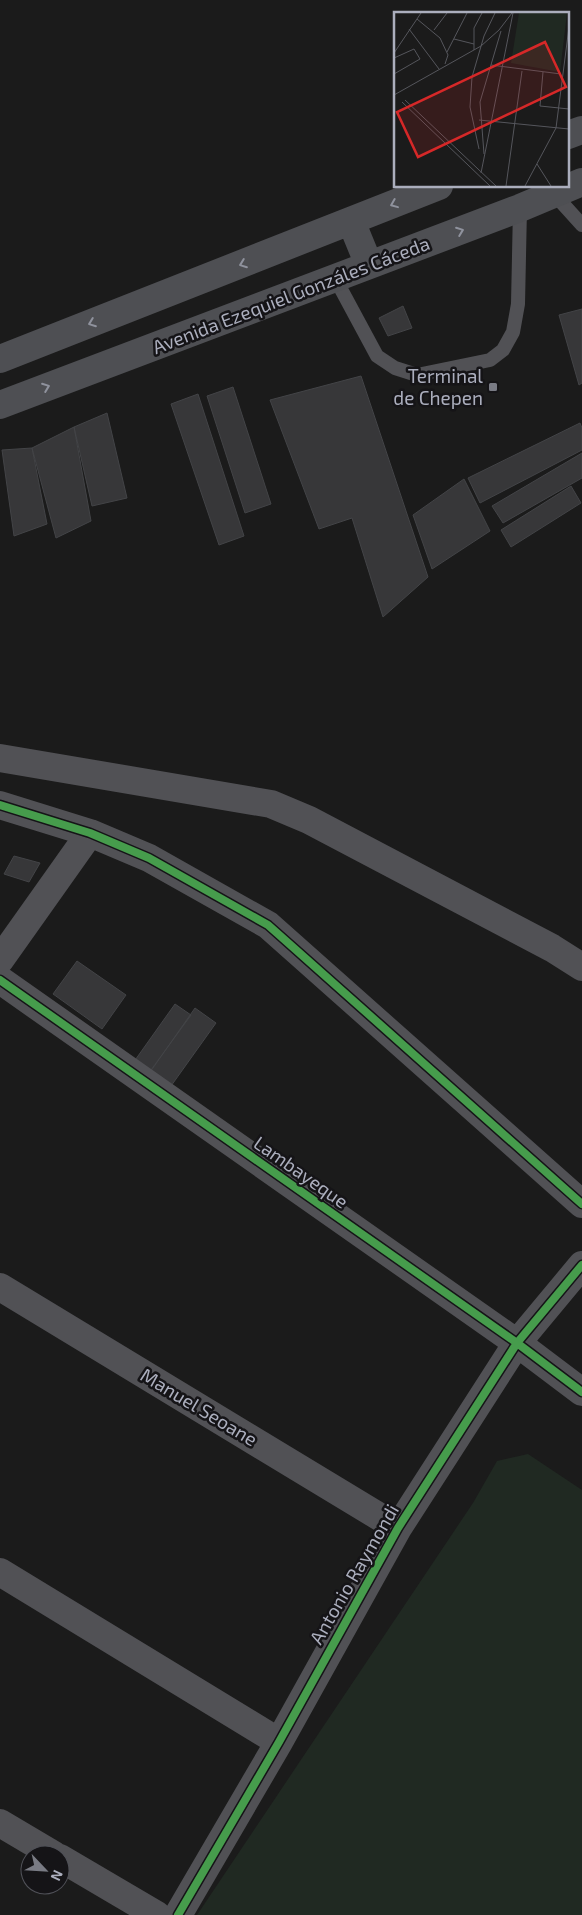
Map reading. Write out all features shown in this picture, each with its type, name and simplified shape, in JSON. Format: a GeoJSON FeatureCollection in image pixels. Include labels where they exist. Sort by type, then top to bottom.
{"type":"FeatureCollection","features":[{"type":"Feature","properties":{"kind":"main road"},"geometry":{"type":"LineString","coordinates":[[570,135],[582,130]]}},
{"type":"Feature","properties":{"kind":"main road","name":"Avenida Ezequiel Gonzáles Cáceda"},"geometry":{"type":"LineString","coordinates":[[570,187],[582,182]]}},
{"type":"Feature","properties":{"kind":"main road"},"geometry":{"type":"LineString","coordinates":[[0,359],[435,188]]}},
{"type":"Feature","properties":{"kind":"main road","name":"Avenida Ezequiel Gonzáles Cáceda"},"geometry":{"type":"LineString","coordinates":[[0,405],[520,208],[568,188]]}},
{"type":"Feature","properties":{"kind":"main road"},"geometry":{"type":"LineString","coordinates":[[351,221],[369,265]]}},
{"type":"Feature","properties":{"kind":"street"},"geometry":{"type":"LineString","coordinates":[[0,758],[271,804],[318,825],[552,948],[582,967]]}},
{"type":"Feature","properties":{"kind":"street"},"geometry":{"type":"LineString","coordinates":[[0,805],[90,833],[149,858],[268,925],[582,1204]]}},
{"type":"Feature","properties":{"kind":"street"},"geometry":{"type":"LineString","coordinates":[[0,960],[90,833]]}},
{"type":"Feature","properties":{"kind":"street","name":"Lambayeque"},"geometry":{"type":"LineString","coordinates":[[0,980],[517,1343],[582,1392]]}},
{"type":"Feature","properties":{"kind":"street","name":"Antonio Raymondi"},"geometry":{"type":"LineString","coordinates":[[178,1915],[279,1742],[398,1528],[517,1343],[582,1265]]}},
{"type":"Feature","properties":{"kind":"street","name":"Manuel Seoane"},"geometry":{"type":"LineString","coordinates":[[0,1287],[398,1528]]}},
{"type":"Feature","properties":{"kind":"street"},"geometry":{"type":"LineString","coordinates":[[0,1572],[279,1742]]}},
{"type":"Feature","properties":{"kind":"street"},"geometry":{"type":"LineString","coordinates":[[0,1823],[37,1845]]}},
{"type":"Feature","properties":{"kind":"street"},"geometry":{"type":"LineString","coordinates":[[70,1864],[157,1915]]}},
{"type":"Feature","properties":{"kind":"lane"},"geometry":{"type":"LineString","coordinates":[[554,194],[582,225]]}},
{"type":"Feature","properties":{"kind":"lane"},"geometry":{"type":"LineString","coordinates":[[335,278],[377,356],[395,368],[417,375],[490,360],[503,350],[513,332],[518,304],[520,208]]}},
{"type":"Feature","properties":{"kind":"shaded area"},"geometry":{"type":"Polygon","coordinates":[[[528,1454],[582,1490],[582,1915],[197,1915],[473,1503],[497,1461],[528,1454]]]}},
{"type":"Feature","properties":{"kind":"building"},"geometry":{"type":"Polygon","coordinates":[[[403,306],[412,328],[388,336],[379,318],[403,306]]]}},
{"type":"Feature","properties":{"kind":"building"},"geometry":{"type":"Polygon","coordinates":[[[582,309],[582,383],[579,385],[559,315],[582,309]]]}},
{"type":"Feature","properties":{"kind":"building"},"geometry":{"type":"Polygon","coordinates":[[[361,376],[428,577],[383,617],[352,518],[319,529],[270,400],[361,376]]]}},
{"type":"Feature","properties":{"kind":"building"},"geometry":{"type":"Polygon","coordinates":[[[233,387],[271,504],[245,513],[207,396],[233,387]]]}},
{"type":"Feature","properties":{"kind":"building"},"geometry":{"type":"Polygon","coordinates":[[[198,394],[244,536],[219,545],[171,404],[198,394]]]}},
{"type":"Feature","properties":{"kind":"building"},"geometry":{"type":"Polygon","coordinates":[[[107,413],[127,498],[92,506],[74,427],[107,413]]]}},
{"type":"Feature","properties":{"kind":"building"},"geometry":{"type":"Polygon","coordinates":[[[580,423],[582,428],[582,450],[480,503],[468,478],[580,423]]]}},
{"type":"Feature","properties":{"kind":"building"},"geometry":{"type":"Polygon","coordinates":[[[74,427],[91,521],[56,538],[32,448],[74,427]]]}},
{"type":"Feature","properties":{"kind":"building"},"geometry":{"type":"Polygon","coordinates":[[[32,448],[47,524],[14,536],[2,450],[32,448]]]}},
{"type":"Feature","properties":{"kind":"building"},"geometry":{"type":"Polygon","coordinates":[[[582,453],[582,478],[503,523],[492,506],[582,453]]]}},
{"type":"Feature","properties":{"kind":"building"},"geometry":{"type":"Polygon","coordinates":[[[464,479],[490,531],[432,569],[413,515],[464,479]]]}},
{"type":"Feature","properties":{"kind":"building"},"geometry":{"type":"Polygon","coordinates":[[[571,486],[581,503],[511,547],[501,530],[571,486]]]}},
{"type":"Feature","properties":{"kind":"building"},"geometry":{"type":"Polygon","coordinates":[[[14,856],[40,863],[29,882],[4,874],[14,856]]]}},
{"type":"Feature","properties":{"kind":"building"},"geometry":{"type":"Polygon","coordinates":[[[77,961],[126,995],[102,1029],[53,994],[77,961]]]}},
{"type":"Feature","properties":{"kind":"building"},"geometry":{"type":"Polygon","coordinates":[[[175,1004],[191,1015],[148,1074],[133,1063],[175,1004]]]}},
{"type":"Feature","properties":{"kind":"building"},"geometry":{"type":"Polygon","coordinates":[[[195,1008],[216,1023],[166,1093],[146,1078],[195,1008]]]}},
{"type":"Feature","properties":{"kind":"cycle path"},"geometry":{"type":"LineString","coordinates":[[0,805],[90,833],[149,858],[268,925],[582,1204]]}},
{"type":"Feature","properties":{"kind":"cycle path"},"geometry":{"type":"LineString","coordinates":[[0,980],[517,1343],[582,1392]]}},
{"type":"Feature","properties":{"kind":"cycle path"},"geometry":{"type":"LineString","coordinates":[[178,1915],[279,1742],[398,1528],[517,1343],[582,1265]]}},
{"type":"Feature","properties":{"kind":"place","name":"Terminal de Chepen"},"geometry":{"type":"Point","coordinates":[493,387]}}]}
